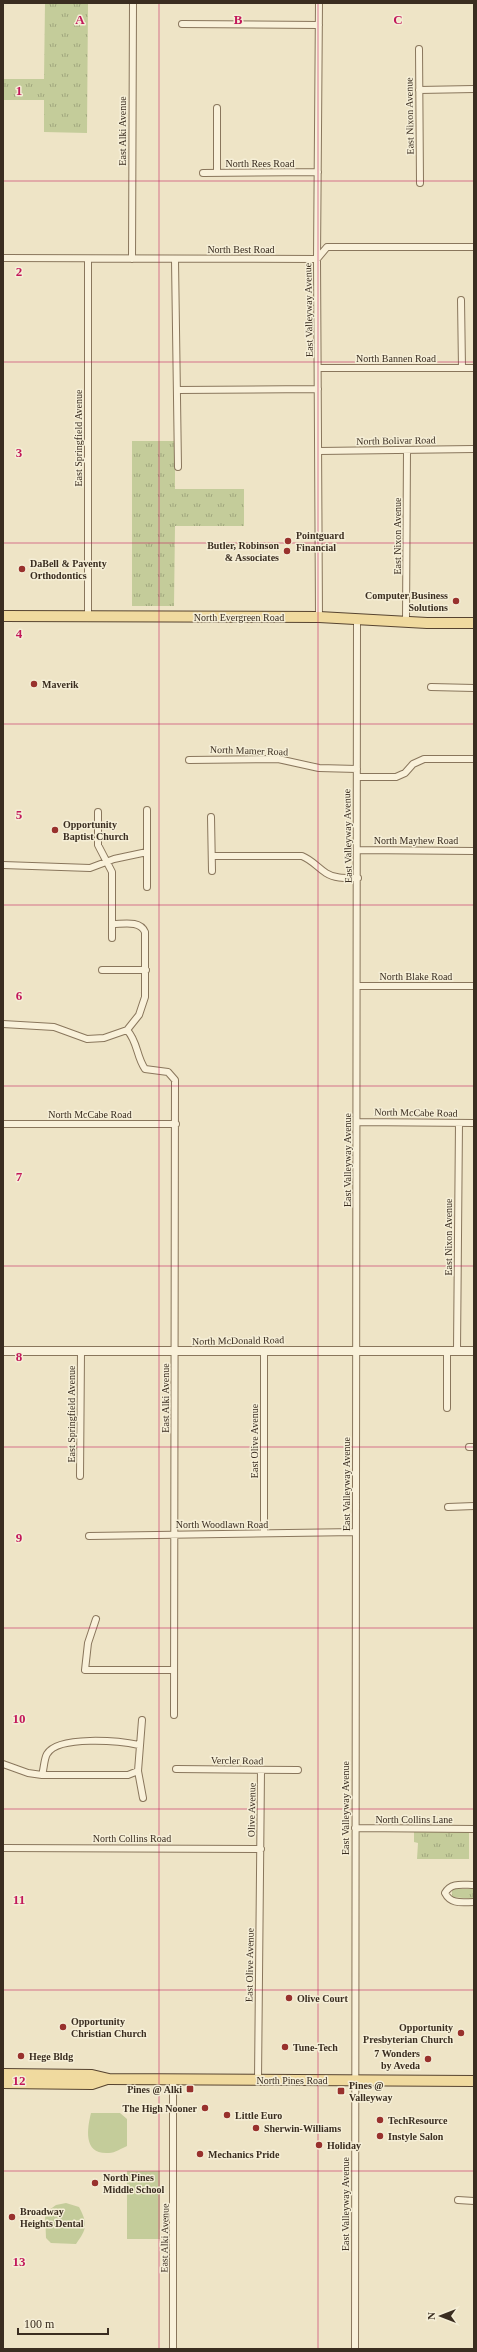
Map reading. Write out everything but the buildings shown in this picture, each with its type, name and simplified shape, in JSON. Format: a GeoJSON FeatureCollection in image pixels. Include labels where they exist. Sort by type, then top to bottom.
{"type":"FeatureCollection","features":[{"type":"Feature","properties":{"kind":"main road","name":"North Evergreen Road"},"geometry":{"type":"LineString","coordinates":[[3,616],[319,617],[406,622],[474,623]]}},
{"type":"Feature","properties":{"kind":"main road","name":"North Pines Road"},"geometry":{"type":"LineString","coordinates":[[3,2074],[92,2075],[109,2079],[474,2081]]}},
{"type":"Feature","properties":{"kind":"main road","name":"North Pines Road"},"geometry":{"type":"LineString","coordinates":[[3,2084],[92,2084],[109,2079]]}},
{"type":"Feature","properties":{"kind":"street","name":"East Alki Avenue"},"geometry":{"type":"LineString","coordinates":[[132,259],[133,3]]}},
{"type":"Feature","properties":{"kind":"street","name":"East Valleyway Avenue"},"geometry":{"type":"LineString","coordinates":[[319,3],[317,259],[319,617]]}},
{"type":"Feature","properties":{"kind":"street"},"geometry":{"type":"LineString","coordinates":[[182,24],[319,25]]}},
{"type":"Feature","properties":{"kind":"street","name":"East Nixon Avenue"},"geometry":{"type":"LineString","coordinates":[[419,49],[420,183]]}},
{"type":"Feature","properties":{"kind":"street"},"geometry":{"type":"LineString","coordinates":[[419,90],[474,89]]}},
{"type":"Feature","properties":{"kind":"street"},"geometry":{"type":"LineString","coordinates":[[217,108],[217,173]]}},
{"type":"Feature","properties":{"kind":"street","name":"North Rees Road"},"geometry":{"type":"LineString","coordinates":[[203,174],[318,172]]}},
{"type":"Feature","properties":{"kind":"street"},"geometry":{"type":"LineString","coordinates":[[317,259],[327,247],[474,247]]}},
{"type":"Feature","properties":{"kind":"street","name":"North Best Road"},"geometry":{"type":"LineString","coordinates":[[3,258],[176,260],[317,259]]}},
{"type":"Feature","properties":{"kind":"street","name":"East Springfield Avenue"},"geometry":{"type":"LineString","coordinates":[[88,259],[88,617]]}},
{"type":"Feature","properties":{"kind":"street"},"geometry":{"type":"LineString","coordinates":[[176,260],[178,467]]}},
{"type":"Feature","properties":{"kind":"street"},"geometry":{"type":"LineString","coordinates":[[461,300],[462,368]]}},
{"type":"Feature","properties":{"kind":"street","name":"North Bannen Road"},"geometry":{"type":"LineString","coordinates":[[318,368],[474,368]]}},
{"type":"Feature","properties":{"kind":"street"},"geometry":{"type":"LineString","coordinates":[[177,390],[318,389]]}},
{"type":"Feature","properties":{"kind":"street","name":"North Bolivar Road"},"geometry":{"type":"LineString","coordinates":[[319,450],[474,449]]}},
{"type":"Feature","properties":{"kind":"street","name":"East Nixon Avenue"},"geometry":{"type":"LineString","coordinates":[[406,622],[407,450]]}},
{"type":"Feature","properties":{"kind":"street","name":"East Valleyway Avenue"},"geometry":{"type":"LineString","coordinates":[[355,2349],[354,1828],[358,878],[357,619]]}},
{"type":"Feature","properties":{"kind":"street"},"geometry":{"type":"LineString","coordinates":[[431,688],[474,688]]}},
{"type":"Feature","properties":{"kind":"street","name":"North Mamer Road"},"geometry":{"type":"LineString","coordinates":[[189,760],[278,759],[319,768],[357,769]]}},
{"type":"Feature","properties":{"kind":"street"},"geometry":{"type":"LineString","coordinates":[[357,777],[396,777],[405,772],[413,764],[424,759],[474,759]]}},
{"type":"Feature","properties":{"kind":"street"},"geometry":{"type":"LineString","coordinates":[[147,810],[147,887]]}},
{"type":"Feature","properties":{"kind":"street"},"geometry":{"type":"LineString","coordinates":[[98,812],[98,845],[112,872],[112,938]]}},
{"type":"Feature","properties":{"kind":"street"},"geometry":{"type":"LineString","coordinates":[[211,817],[212,871]]}},
{"type":"Feature","properties":{"kind":"street","name":"North Mayhew Road"},"geometry":{"type":"LineString","coordinates":[[358,850],[474,850]]}},
{"type":"Feature","properties":{"kind":"street"},"geometry":{"type":"LineString","coordinates":[[3,865],[86,869],[106,861],[147,852]]}},
{"type":"Feature","properties":{"kind":"street"},"geometry":{"type":"LineString","coordinates":[[212,856],[302,856],[310,859],[326,873],[338,877],[358,878]]}},
{"type":"Feature","properties":{"kind":"street"},"geometry":{"type":"LineString","coordinates":[[3,1024],[54,1026],[87,1039],[104,1038],[127,1030],[139,1015],[145,997],[146,970],[144,929],[135,924],[112,924]]}},
{"type":"Feature","properties":{"kind":"street"},"geometry":{"type":"LineString","coordinates":[[102,970],[146,970]]}},
{"type":"Feature","properties":{"kind":"street","name":"North Blake Road"},"geometry":{"type":"LineString","coordinates":[[357,986],[474,986]]}},
{"type":"Feature","properties":{"kind":"street","name":"East Alki Avenue"},"geometry":{"type":"LineString","coordinates":[[127,1030],[135,1038],[141,1064],[145,1069],[168,1072],[176,1080],[176,1534],[173,1670],[174,1715]]}},
{"type":"Feature","properties":{"kind":"street","name":"North McCabe Road"},"geometry":{"type":"LineString","coordinates":[[357,1122],[474,1123]]}},
{"type":"Feature","properties":{"kind":"street","name":"East Nixon Avenue"},"geometry":{"type":"LineString","coordinates":[[457,1351],[459,1123]]}},
{"type":"Feature","properties":{"kind":"street","name":"North McCabe Road"},"geometry":{"type":"LineString","coordinates":[[3,1124],[176,1124]]}},
{"type":"Feature","properties":{"kind":"street","name":"East Olive Avenue"},"geometry":{"type":"LineString","coordinates":[[264,1350],[264,1533]]}},
{"type":"Feature","properties":{"kind":"street","name":"North McDonald Road"},"geometry":{"type":"LineString","coordinates":[[3,1351],[474,1351]]}},
{"type":"Feature","properties":{"kind":"street"},"geometry":{"type":"LineString","coordinates":[[447,1351],[447,1408]]}},
{"type":"Feature","properties":{"kind":"street","name":"East Springfield Avenue"},"geometry":{"type":"LineString","coordinates":[[80,1476],[81,1352]]}},
{"type":"Feature","properties":{"kind":"street"},"geometry":{"type":"LineString","coordinates":[[448,1507],[474,1506]]}},
{"type":"Feature","properties":{"kind":"street","name":"North Woodlawn Road"},"geometry":{"type":"LineString","coordinates":[[89,1536],[356,1532]]}},
{"type":"Feature","properties":{"kind":"street"},"geometry":{"type":"LineString","coordinates":[[96,1619],[88,1643],[85,1670],[173,1670]]}},
{"type":"Feature","properties":{"kind":"street"},"geometry":{"type":"LineString","coordinates":[[142,1720],[138,1771],[143,1798]]}},
{"type":"Feature","properties":{"kind":"street"},"geometry":{"type":"LineString","coordinates":[[42,1775],[47,1754],[58,1744],[69,1742],[128,1742],[139,1745]]}},
{"type":"Feature","properties":{"kind":"street"},"geometry":{"type":"LineString","coordinates":[[3,1764],[28,1773],[42,1775],[128,1775],[138,1771]]}},
{"type":"Feature","properties":{"kind":"street","name":"Vercler Road"},"geometry":{"type":"LineString","coordinates":[[176,1769],[298,1770]]}},
{"type":"Feature","properties":{"kind":"street","name":"Olive Avenue"},"geometry":{"type":"LineString","coordinates":[[261,1849],[262,1770]]}},
{"type":"Feature","properties":{"kind":"street","name":"North Collins Lane"},"geometry":{"type":"LineString","coordinates":[[354,1828],[474,1829]]}},
{"type":"Feature","properties":{"kind":"street","name":"North Collins Road"},"geometry":{"type":"LineString","coordinates":[[3,1848],[261,1849]]}},
{"type":"Feature","properties":{"kind":"street","name":"East Olive Avenue"},"geometry":{"type":"LineString","coordinates":[[258,2080],[261,1849]]}},
{"type":"Feature","properties":{"kind":"street"},"geometry":{"type":"LineString","coordinates":[[474,1885],[453,1885],[448,1888],[445,1894],[448,1899],[453,1902],[474,1902]]}},
{"type":"Feature","properties":{"kind":"street","name":"East Alki Avenue"},"geometry":{"type":"LineString","coordinates":[[173,2349],[174,2079]]}},
{"type":"Feature","properties":{"kind":"street"},"geometry":{"type":"LineString","coordinates":[[458,2200],[474,2201]]}},
{"type":"Feature","properties":{"kind":"green space"},"geometry":{"type":"Polygon","coordinates":[[[45,3],[88,3],[87,133],[44,132],[44,100],[3,100],[3,79],[44,79],[45,3]]]}},
{"type":"Feature","properties":{"kind":"green space"},"geometry":{"type":"Polygon","coordinates":[[[132,441],[175,441],[175,489],[244,489],[244,526],[175,526],[174,606],[132,606],[132,441]]]}},
{"type":"Feature","properties":{"kind":"green space"},"geometry":{"type":"Polygon","coordinates":[[[414,1832],[469,1832],[469,1859],[417,1859],[418,1843],[414,1842],[414,1832]]]}},
{"type":"Feature","properties":{"kind":"green space"},"geometry":{"type":"Polygon","coordinates":[[[474,1889],[474,1899],[452,1897],[452,1890],[474,1889]]]}},
{"type":"Feature","properties":{"kind":"green space"},"geometry":{"type":"Polygon","coordinates":[[[91,2113],[120,2113],[127,2119],[127,2146],[111,2153],[101,2153],[95,2150],[91,2145],[88,2133],[91,2113]]]}},
{"type":"Feature","properties":{"kind":"green space"},"geometry":{"type":"Polygon","coordinates":[[[127,2171],[160,2171],[160,2239],[127,2239],[127,2171]]]}},
{"type":"Feature","properties":{"kind":"green space"},"geometry":{"type":"Polygon","coordinates":[[[66,2203],[79,2207],[85,2222],[84,2230],[76,2244],[51,2243],[46,2238],[45,2213],[56,2205],[66,2203]]]}},
{"type":"Feature","properties":{"kind":"place","name":"Pointguard Financial"},"geometry":{"type":"Point","coordinates":[288,541]}},
{"type":"Feature","properties":{"kind":"place","name":"Butler, Robinson & Associates"},"geometry":{"type":"Point","coordinates":[287,551]}},
{"type":"Feature","properties":{"kind":"place","name":"DaBell & Paventy Orthodontics"},"geometry":{"type":"Point","coordinates":[22,569]}},
{"type":"Feature","properties":{"kind":"place","name":"Computer Business Solutions"},"geometry":{"type":"Point","coordinates":[456,601]}},
{"type":"Feature","properties":{"kind":"place","name":"Maverik"},"geometry":{"type":"Point","coordinates":[34,684]}},
{"type":"Feature","properties":{"kind":"place","name":"Opportunity Baptist Church"},"geometry":{"type":"Point","coordinates":[55,830]}},
{"type":"Feature","properties":{"kind":"place","name":"Olive Court"},"geometry":{"type":"Point","coordinates":[289,1998]}},
{"type":"Feature","properties":{"kind":"place","name":"Opportunity Christian Church"},"geometry":{"type":"Point","coordinates":[63,2027]}},
{"type":"Feature","properties":{"kind":"place","name":"Opportunity Presbyterian Church"},"geometry":{"type":"Point","coordinates":[461,2033]}},
{"type":"Feature","properties":{"kind":"place","name":"Tune-Tech"},"geometry":{"type":"Point","coordinates":[285,2047]}},
{"type":"Feature","properties":{"kind":"place","name":"Hege Bldg"},"geometry":{"type":"Point","coordinates":[21,2056]}},
{"type":"Feature","properties":{"kind":"place","name":"7 Wonders by Aveda"},"geometry":{"type":"Point","coordinates":[428,2059]}},
{"type":"Feature","properties":{"kind":"place","name":"Pines @ Alki"},"geometry":{"type":"Point","coordinates":[190,2089]}},
{"type":"Feature","properties":{"kind":"place","name":"Pines @ Valleyway"},"geometry":{"type":"Point","coordinates":[341,2091]}},
{"type":"Feature","properties":{"kind":"place","name":"The High Nooner"},"geometry":{"type":"Point","coordinates":[205,2108]}},
{"type":"Feature","properties":{"kind":"place","name":"Little Euro"},"geometry":{"type":"Point","coordinates":[227,2115]}},
{"type":"Feature","properties":{"kind":"place","name":"TechResource"},"geometry":{"type":"Point","coordinates":[380,2120]}},
{"type":"Feature","properties":{"kind":"place","name":"Sherwin-Williams"},"geometry":{"type":"Point","coordinates":[256,2128]}},
{"type":"Feature","properties":{"kind":"place","name":"Instyle Salon"},"geometry":{"type":"Point","coordinates":[380,2136]}},
{"type":"Feature","properties":{"kind":"place","name":"Holiday"},"geometry":{"type":"Point","coordinates":[319,2145]}},
{"type":"Feature","properties":{"kind":"place","name":"Mechanics Pride"},"geometry":{"type":"Point","coordinates":[200,2154]}},
{"type":"Feature","properties":{"kind":"place","name":"North Pines Middle School"},"geometry":{"type":"Point","coordinates":[95,2183]}},
{"type":"Feature","properties":{"kind":"place","name":"Broadway Heights Dental"},"geometry":{"type":"Point","coordinates":[12,2217]}}]}
